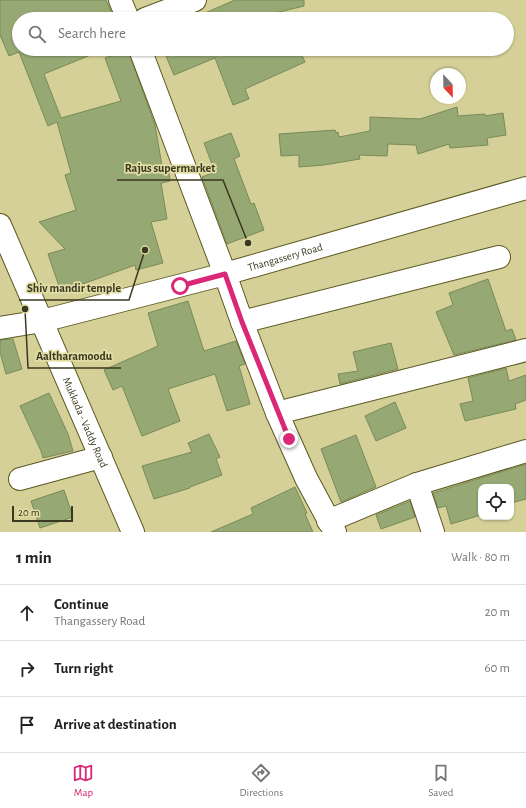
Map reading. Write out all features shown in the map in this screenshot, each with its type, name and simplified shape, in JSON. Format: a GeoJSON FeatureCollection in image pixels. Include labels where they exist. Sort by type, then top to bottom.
{"type":"FeatureCollection","features":[{"type":"Feature","properties":{"kind":"street"},"geometry":{"type":"LineString","coordinates":[[120,0],[125,12]]}},
{"type":"Feature","properties":{"kind":"street"},"geometry":{"type":"LineString","coordinates":[[163,12],[195,0]]}},
{"type":"Feature","properties":{"kind":"street"},"geometry":{"type":"LineString","coordinates":[[143,56],[277,413],[306,478],[331,527],[417,484],[526,451]]}},
{"type":"Feature","properties":{"kind":"street","name":"Thangassery Road"},"geometry":{"type":"LineString","coordinates":[[0,328],[42,321],[225,274],[526,188]]}},
{"type":"Feature","properties":{"kind":"street","name":"Mukkada - Vaddy Road"},"geometry":{"type":"LineString","coordinates":[[0,225],[133,532]]}},
{"type":"Feature","properties":{"kind":"street"},"geometry":{"type":"LineString","coordinates":[[242,322],[499,258]]}},
{"type":"Feature","properties":{"kind":"street"},"geometry":{"type":"LineString","coordinates":[[277,413],[526,350]]}},
{"type":"Feature","properties":{"kind":"street"},"geometry":{"type":"LineString","coordinates":[[20,479],[101,457]]}},
{"type":"Feature","properties":{"kind":"street"},"geometry":{"type":"LineString","coordinates":[[417,484],[432,532]]}},
{"type":"Feature","properties":{"kind":"building"},"geometry":{"type":"Polygon","coordinates":[[[0,0],[106,0],[111,12],[12,12],[12,55],[9,56],[0,35],[0,0]]]}},
{"type":"Feature","properties":{"kind":"building"},"geometry":{"type":"Polygon","coordinates":[[[235,0],[304,0],[304,6],[279,12],[207,12],[235,0]]]}},
{"type":"Feature","properties":{"kind":"building"},"geometry":{"type":"Polygon","coordinates":[[[21,56],[88,56],[44,74],[61,118],[121,101],[105,58],[111,56],[130,56],[155,125],[162,166],[168,166],[170,181],[161,183],[167,219],[151,222],[163,263],[136,270],[135,265],[61,292],[48,254],[65,249],[39,222],[76,210],[65,175],[71,173],[57,122],[48,126],[21,56]]]}},
{"type":"Feature","properties":{"kind":"building"},"geometry":{"type":"Polygon","coordinates":[[[166,56],[302,56],[305,62],[245,89],[249,99],[233,105],[215,58],[174,75],[166,56]]]}},
{"type":"Feature","properties":{"kind":"building"},"geometry":{"type":"Polygon","coordinates":[[[457,107],[458,116],[485,114],[485,116],[503,113],[506,135],[487,138],[488,145],[450,148],[449,144],[418,154],[416,145],[388,144],[387,156],[359,155],[360,159],[324,165],[299,167],[299,155],[281,156],[279,134],[335,130],[336,133],[338,132],[339,137],[370,131],[370,117],[420,119],[457,107]]]}},
{"type":"Feature","properties":{"kind":"building"},"geometry":{"type":"Polygon","coordinates":[[[231,133],[240,156],[234,159],[251,204],[254,203],[264,230],[227,244],[202,177],[215,172],[204,143],[231,133]]]}},
{"type":"Feature","properties":{"kind":"building"},"geometry":{"type":"Polygon","coordinates":[[[488,279],[506,331],[512,329],[516,340],[454,355],[436,312],[453,305],[449,293],[488,279]]]}},
{"type":"Feature","properties":{"kind":"building"},"geometry":{"type":"Polygon","coordinates":[[[188,301],[204,351],[236,341],[245,364],[239,366],[250,404],[227,411],[215,374],[168,389],[180,421],[142,436],[122,386],[113,390],[104,370],[158,346],[148,313],[188,301]]]}},
{"type":"Feature","properties":{"kind":"building"},"geometry":{"type":"Polygon","coordinates":[[[13,339],[22,369],[6,374],[0,352],[0,340],[13,339]]]}},
{"type":"Feature","properties":{"kind":"building"},"geometry":{"type":"Polygon","coordinates":[[[391,343],[398,369],[340,384],[338,374],[358,371],[353,352],[391,343]]]}},
{"type":"Feature","properties":{"kind":"building"},"geometry":{"type":"Polygon","coordinates":[[[506,368],[509,381],[526,375],[526,400],[515,404],[516,409],[465,421],[460,404],[473,401],[468,378],[506,368]]]}},
{"type":"Feature","properties":{"kind":"building"},"geometry":{"type":"Polygon","coordinates":[[[49,393],[68,434],[73,451],[43,458],[20,406],[49,393]]]}},
{"type":"Feature","properties":{"kind":"building"},"geometry":{"type":"Polygon","coordinates":[[[395,402],[406,428],[376,441],[365,416],[395,402]]]}},
{"type":"Feature","properties":{"kind":"building"},"geometry":{"type":"Polygon","coordinates":[[[209,434],[220,457],[216,459],[222,475],[190,488],[154,499],[142,466],[192,452],[188,443],[209,434]]]}},
{"type":"Feature","properties":{"kind":"building"},"geometry":{"type":"Polygon","coordinates":[[[356,435],[376,487],[341,502],[321,449],[356,435]]]}},
{"type":"Feature","properties":{"kind":"building"},"geometry":{"type":"Polygon","coordinates":[[[526,464],[526,499],[514,502],[514,484],[478,484],[478,516],[451,524],[446,506],[438,508],[433,493],[526,464]]]}},
{"type":"Feature","properties":{"kind":"building"},"geometry":{"type":"Polygon","coordinates":[[[295,487],[307,513],[305,514],[313,532],[211,532],[253,514],[251,508],[295,487]]]}},
{"type":"Feature","properties":{"kind":"building"},"geometry":{"type":"Polygon","coordinates":[[[64,490],[73,517],[40,528],[31,501],[64,490]]]}},
{"type":"Feature","properties":{"kind":"building"},"geometry":{"type":"Polygon","coordinates":[[[410,501],[415,517],[381,529],[376,515],[410,501]]]}},
{"type":"Feature","properties":{"kind":"place","name":"Rajus supermarket"},"geometry":{"type":"Point","coordinates":[248,243]}},
{"type":"Feature","properties":{"kind":"place","name":"Shiv mandir temple"},"geometry":{"type":"Point","coordinates":[145,250]}},
{"type":"Feature","properties":{"kind":"place","name":"Aaltharamoodu"},"geometry":{"type":"Point","coordinates":[25,309]}},
{"type":"Feature","properties":{"kind":"route"},"geometry":{"type":"LineString","coordinates":[[180,286],[225,274],[277,413],[289,439]]}}]}
